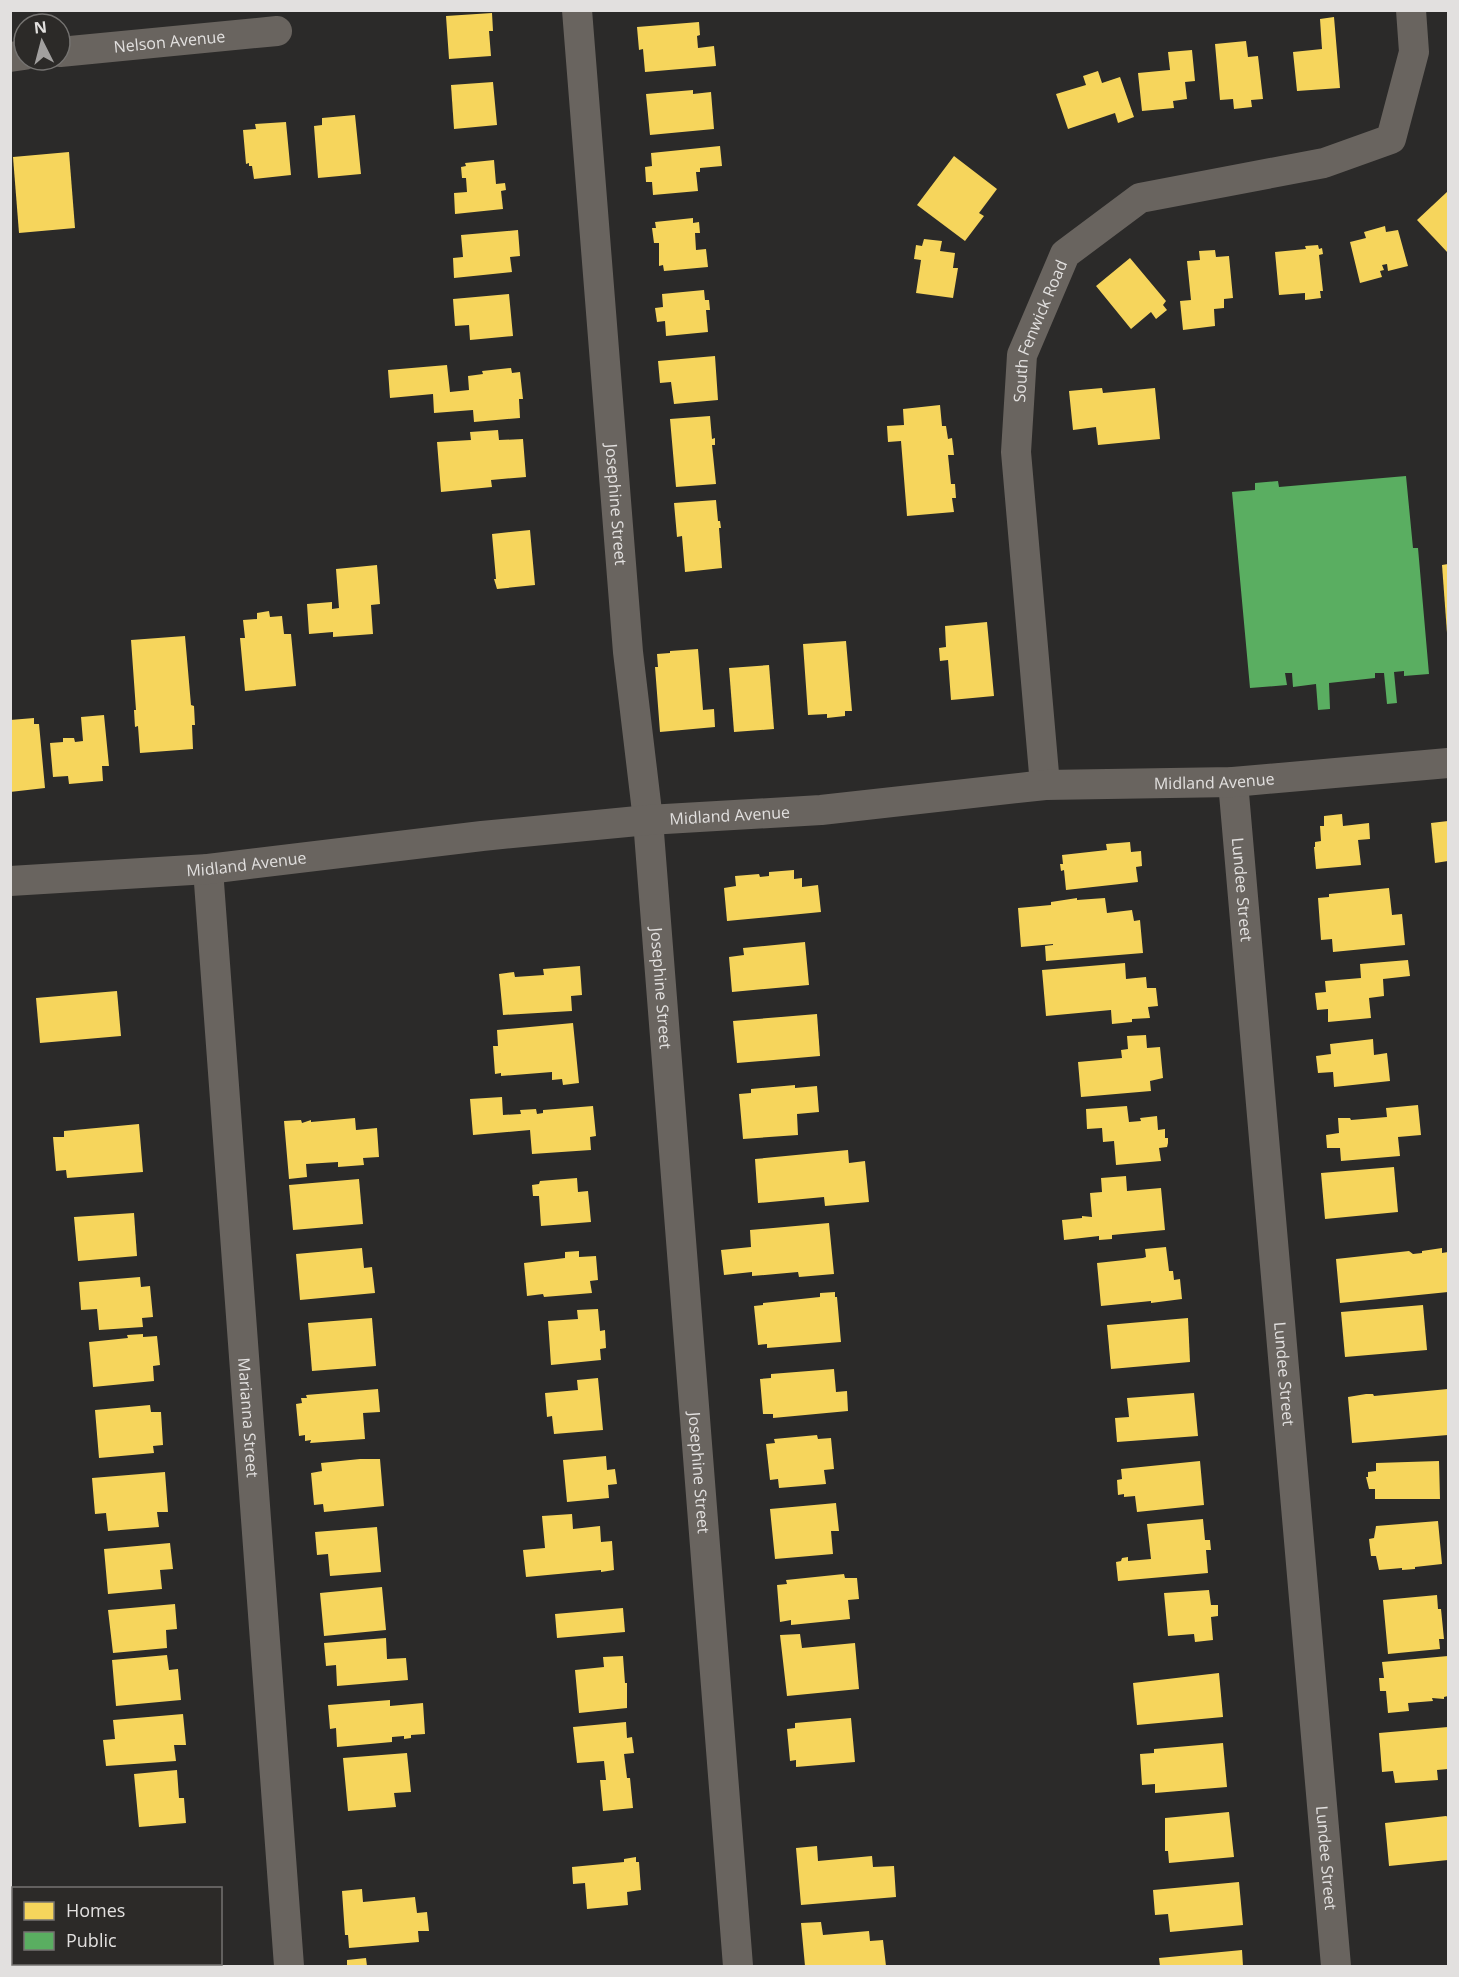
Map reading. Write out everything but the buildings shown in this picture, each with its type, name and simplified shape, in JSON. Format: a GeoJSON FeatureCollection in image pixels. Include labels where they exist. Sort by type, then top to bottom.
{"type":"FeatureCollection","features":[{"type":"Feature","properties":{"kind":"street","name":"Josephine Street"},"geometry":{"type":"LineString","coordinates":[[577,10],[628,652],[648,820],[738,1966]]}},
{"type":"Feature","properties":{"kind":"street","name":"South Fenwick Road"},"geometry":{"type":"LineString","coordinates":[[1045,785],[1016,452],[1022,355],[1065,254],[1140,198],[1324,163],[1391,139],[1414,52],[1411,10]]}},
{"type":"Feature","properties":{"kind":"street","name":"Nelson Avenue"},"geometry":{"type":"LineString","coordinates":[[72,51],[277,31]]}},
{"type":"Feature","properties":{"kind":"street","name":"Midland Avenue"},"geometry":{"type":"LineString","coordinates":[[10,881],[208,869],[482,836],[648,820],[821,810],[1045,785],[1233,782],[1449,763]]}},
{"type":"Feature","properties":{"kind":"street","name":"Lundee Street"},"geometry":{"type":"LineString","coordinates":[[1233,782],[1336,1966]]}},
{"type":"Feature","properties":{"kind":"street","name":"Marianna Street"},"geometry":{"type":"LineString","coordinates":[[208,869],[289,1966]]}}]}
